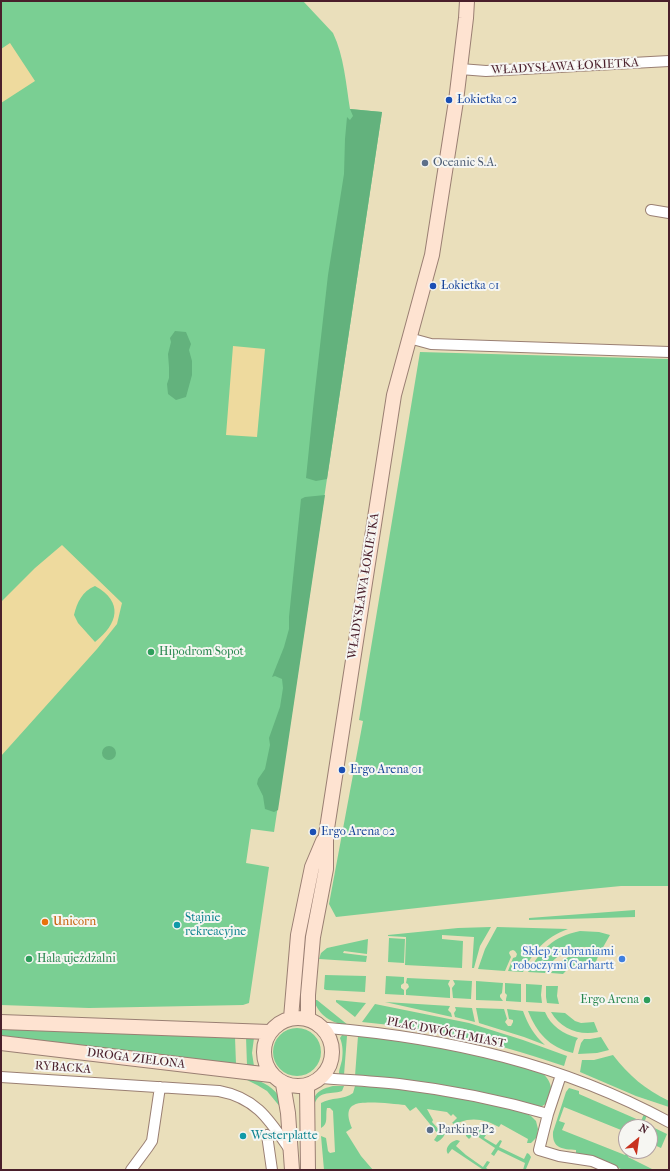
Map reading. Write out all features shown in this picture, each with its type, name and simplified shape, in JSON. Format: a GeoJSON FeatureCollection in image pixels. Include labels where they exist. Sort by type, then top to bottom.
{"type":"FeatureCollection","features":[{"type":"Feature","properties":{"kind":"street","name":"WŁADYSŁAWA ŁOKIETKA"},"geometry":{"type":"LineString","coordinates":[[308,1019],[308,995],[313,936],[326,869],[326,835],[394,395],[432,255],[460,69],[467,1]]}},
{"type":"Feature","properties":{"kind":"street","name":"WŁADYSŁAWA ŁOKIETKA"},"geometry":{"type":"LineString","coordinates":[[460,69],[486,71],[669,61]]}},
{"type":"Feature","properties":{"kind":"street"},"geometry":{"type":"LineString","coordinates":[[651,210],[669,213]]}},
{"type":"Feature","properties":{"kind":"street"},"geometry":{"type":"LineString","coordinates":[[409,338],[431,344],[669,352]]}},
{"type":"Feature","properties":{"kind":"street","name":"WŁADYSŁAWA ŁOKIETKA"},"geometry":{"type":"LineString","coordinates":[[292,1018],[298,935],[312,866],[326,835]]}},
{"type":"Feature","properties":{"kind":"street"},"geometry":{"type":"LineString","coordinates":[[292,1018],[308,1019],[323,1029],[329,1038],[332,1048],[332,1060],[328,1070],[320,1078],[307,1086],[299,1087],[283,1084],[271,1074],[266,1067],[263,1049],[265,1040],[270,1032],[283,1021],[292,1018]]}},
{"type":"Feature","properties":{"kind":"street"},"geometry":{"type":"LineString","coordinates":[[1,1022],[270,1032]]}},
{"type":"Feature","properties":{"kind":"street","name":"PLAC DWÓCH MIAST"},"geometry":{"type":"LineString","coordinates":[[323,1029],[362,1030],[421,1039],[460,1046],[508,1058],[580,1081],[629,1102],[669,1122]]}},
{"type":"Feature","properties":{"kind":"street","name":"DROGA ZIELONA"},"geometry":{"type":"LineString","coordinates":[[1,1043],[271,1074]]}},
{"type":"Feature","properties":{"kind":"street"},"geometry":{"type":"LineString","coordinates":[[561,1075],[548,1114],[539,1150],[559,1156],[592,1161],[613,1170]]}},
{"type":"Feature","properties":{"kind":"street","name":"RYBACKA"},"geometry":{"type":"LineString","coordinates":[[1,1077],[219,1091],[229,1093],[240,1097],[260,1110],[291,1150]]}},
{"type":"Feature","properties":{"kind":"street"},"geometry":{"type":"LineString","coordinates":[[320,1078],[399,1084],[449,1091],[526,1107],[548,1114]]}},
{"type":"Feature","properties":{"kind":"street"},"geometry":{"type":"LineString","coordinates":[[283,1084],[288,1113],[292,1170]]}},
{"type":"Feature","properties":{"kind":"street"},"geometry":{"type":"LineString","coordinates":[[307,1086],[308,1170]]}},
{"type":"Feature","properties":{"kind":"street"},"geometry":{"type":"LineString","coordinates":[[131,1170],[152,1141],[160,1087]]}},
{"type":"Feature","properties":{"kind":"street"},"geometry":{"type":"LineString","coordinates":[[267,1135],[272,1170]]}},
{"type":"Feature","properties":{"kind":"green space","name":"Hipodrom Sopot"},"geometry":{"type":"Polygon","coordinates":[[[1,1],[303,1],[333,33],[337,42],[346,80],[350,109],[382,112],[274,832],[251,829],[246,863],[269,867],[249,1003],[243,1005],[89,1008],[1,1005],[1,1]]]}},
{"type":"Feature","properties":{"kind":"green space"},"geometry":{"type":"Polygon","coordinates":[[[350,109],[382,112],[327,479],[316,481],[306,478],[328,275],[344,174],[347,117],[350,120],[353,116],[350,109]]]}},
{"type":"Feature","properties":{"kind":"green space"},"geometry":{"type":"Polygon","coordinates":[[[175,331],[186,332],[191,344],[189,350],[192,361],[192,375],[186,397],[176,400],[168,394],[167,384],[169,378],[168,354],[171,342],[170,338],[175,331]]]}},
{"type":"Feature","properties":{"kind":"green space"},"geometry":{"type":"Polygon","coordinates":[[[420,352],[669,359],[669,886],[621,886],[336,917],[329,904],[363,721],[359,720],[420,352]]]}},
{"type":"Feature","properties":{"kind":"green space"},"geometry":{"type":"Polygon","coordinates":[[[325,495],[278,810],[274,812],[265,809],[263,796],[257,784],[258,779],[265,769],[270,745],[269,738],[280,707],[283,688],[282,679],[275,676],[272,677],[284,647],[289,629],[301,499],[305,497],[325,495]]]}},
{"type":"Feature","properties":{"kind":"green space"},"geometry":{"type":"Polygon","coordinates":[[[106,746],[112,746],[116,750],[116,756],[112,760],[106,760],[102,756],[102,750],[106,746]]]}},
{"type":"Feature","properties":{"kind":"green space"},"geometry":{"type":"Polygon","coordinates":[[[635,910],[635,917],[529,920],[529,918],[635,910]]]}},
{"type":"Feature","properties":{"kind":"green space"},"geometry":{"type":"Polygon","coordinates":[[[491,927],[480,946],[474,968],[472,968],[474,937],[442,935],[442,939],[463,941],[462,968],[405,965],[406,937],[388,936],[458,928],[491,927]]]}},
{"type":"Feature","properties":{"kind":"green space"},"geometry":{"type":"Polygon","coordinates":[[[497,927],[568,929],[546,941],[531,958],[523,972],[508,971],[513,958],[516,957],[517,954],[513,950],[509,953],[511,957],[505,971],[478,969],[485,949],[497,927]]]}},
{"type":"Feature","properties":{"kind":"green space"},"geometry":{"type":"Polygon","coordinates":[[[580,931],[599,932],[610,935],[602,949],[585,947],[569,950],[555,959],[549,965],[545,973],[528,972],[538,957],[549,945],[562,937],[580,931]]]}},
{"type":"Feature","properties":{"kind":"green space"},"geometry":{"type":"Polygon","coordinates":[[[389,938],[405,939],[404,963],[388,962],[389,938]]]}},
{"type":"Feature","properties":{"kind":"green space"},"geometry":{"type":"Polygon","coordinates":[[[368,939],[367,954],[344,951],[343,953],[367,956],[366,962],[319,959],[321,953],[327,948],[368,939]]]}},
{"type":"Feature","properties":{"kind":"green space"},"geometry":{"type":"Polygon","coordinates":[[[585,952],[599,954],[595,964],[578,964],[563,974],[551,973],[565,959],[574,954],[585,952]]]}},
{"type":"Feature","properties":{"kind":"green space"},"geometry":{"type":"Polygon","coordinates":[[[325,975],[366,976],[365,992],[326,990],[324,989],[325,975]]]}},
{"type":"Feature","properties":{"kind":"green space"},"geometry":{"type":"Polygon","coordinates":[[[386,976],[404,977],[404,983],[401,985],[401,988],[404,990],[404,995],[385,994],[386,976]]]}},
{"type":"Feature","properties":{"kind":"green space"},"geometry":{"type":"Polygon","coordinates":[[[407,978],[450,980],[448,984],[450,988],[450,998],[406,995],[406,990],[409,987],[406,983],[407,978]]]}},
{"type":"Feature","properties":{"kind":"green space"},"geometry":{"type":"Polygon","coordinates":[[[453,980],[472,981],[471,999],[453,998],[452,988],[455,984],[453,980]]]}},
{"type":"Feature","properties":{"kind":"green space"},"geometry":{"type":"Polygon","coordinates":[[[476,981],[503,983],[500,997],[503,1001],[476,1000],[476,981]]]}},
{"type":"Feature","properties":{"kind":"green space"},"geometry":{"type":"Polygon","coordinates":[[[505,983],[521,984],[521,1002],[506,1001],[507,995],[505,993],[505,983]]]}},
{"type":"Feature","properties":{"kind":"green space"},"geometry":{"type":"Polygon","coordinates":[[[526,984],[542,985],[542,1003],[526,1002],[526,984]]]}},
{"type":"Feature","properties":{"kind":"green space"},"geometry":{"type":"Polygon","coordinates":[[[546,986],[558,986],[557,996],[559,1004],[547,1003],[546,986]]]}},
{"type":"Feature","properties":{"kind":"green space"},"geometry":{"type":"Polygon","coordinates":[[[314,1000],[317,1000],[348,1025],[336,1023],[326,1018],[319,1010],[314,1000]]]}},
{"type":"Feature","properties":{"kind":"green space"},"geometry":{"type":"Polygon","coordinates":[[[336,1000],[366,1003],[355,1017],[336,1002],[336,1000]]]}},
{"type":"Feature","properties":{"kind":"green space"},"geometry":{"type":"Polygon","coordinates":[[[385,1002],[450,1006],[448,1010],[452,1017],[385,1002]]]}},
{"type":"Feature","properties":{"kind":"green space"},"geometry":{"type":"Polygon","coordinates":[[[375,1004],[469,1023],[567,1056],[564,1066],[535,1056],[476,1040],[414,1028],[362,1022],[375,1004]]]}},
{"type":"Feature","properties":{"kind":"green space"},"geometry":{"type":"Polygon","coordinates":[[[455,1007],[472,1008],[475,1022],[455,1017],[455,1007]]]}},
{"type":"Feature","properties":{"kind":"green space"},"geometry":{"type":"Polygon","coordinates":[[[476,1008],[504,1009],[507,1019],[505,1022],[508,1026],[511,1026],[513,1020],[509,1019],[507,1009],[523,1011],[532,1030],[545,1045],[479,1023],[476,1008]]]}},
{"type":"Feature","properties":{"kind":"green space"},"geometry":{"type":"Polygon","coordinates":[[[528,1011],[545,1012],[558,1029],[578,1038],[573,1053],[557,1047],[545,1038],[535,1026],[528,1011]]]}},
{"type":"Feature","properties":{"kind":"green space"},"geometry":{"type":"Polygon","coordinates":[[[551,1012],[565,1013],[575,1021],[581,1023],[594,1022],[598,1032],[584,1033],[571,1030],[560,1023],[551,1012]]]}},
{"type":"Feature","properties":{"kind":"green space"},"geometry":{"type":"Polygon","coordinates":[[[1,1028],[235,1037],[236,1064],[1,1036],[1,1028]]]}},
{"type":"Feature","properties":{"kind":"green space"},"geometry":{"type":"Polygon","coordinates":[[[292,1028],[302,1028],[314,1035],[321,1047],[321,1057],[314,1069],[302,1076],[292,1076],[284,1072],[277,1065],[273,1057],[273,1047],[277,1039],[284,1032],[292,1028]]]}},
{"type":"Feature","properties":{"kind":"green space"},"geometry":{"type":"Polygon","coordinates":[[[342,1035],[347,1036],[344,1075],[340,1075],[339,1071],[343,1052],[340,1038],[342,1035]]]}},
{"type":"Feature","properties":{"kind":"green space"},"geometry":{"type":"Polygon","coordinates":[[[358,1036],[419,1043],[493,1058],[540,1072],[545,1075],[548,1080],[551,1096],[545,1104],[540,1107],[474,1091],[446,1086],[355,1076],[358,1036]]]}},
{"type":"Feature","properties":{"kind":"green space"},"geometry":{"type":"Polygon","coordinates":[[[246,1037],[254,1038],[252,1053],[253,1067],[247,1065],[246,1037]]]}},
{"type":"Feature","properties":{"kind":"green space"},"geometry":{"type":"Polygon","coordinates":[[[601,1037],[609,1050],[597,1053],[578,1054],[581,1043],[584,1039],[601,1037]]]}},
{"type":"Feature","properties":{"kind":"green space"},"geometry":{"type":"Polygon","coordinates":[[[613,1055],[638,1081],[652,1092],[669,1101],[669,1107],[636,1096],[580,1072],[582,1060],[594,1060],[613,1055]]]}},
{"type":"Feature","properties":{"kind":"green space"},"geometry":{"type":"Polygon","coordinates":[[[247,1078],[256,1080],[272,1088],[279,1096],[281,1108],[267,1091],[247,1080],[247,1078]]]}},
{"type":"Feature","properties":{"kind":"green space"},"geometry":{"type":"Polygon","coordinates":[[[333,1086],[344,1086],[342,1091],[321,1095],[318,1097],[314,1106],[314,1098],[318,1092],[333,1086]]]}},
{"type":"Feature","properties":{"kind":"green space"},"geometry":{"type":"Polygon","coordinates":[[[355,1086],[394,1088],[453,1096],[525,1113],[536,1121],[538,1129],[537,1137],[531,1143],[527,1143],[528,1139],[501,1124],[499,1127],[491,1123],[475,1119],[454,1124],[452,1123],[457,1118],[453,1114],[451,1116],[447,1112],[427,1109],[433,1120],[432,1122],[441,1132],[446,1129],[441,1140],[437,1142],[434,1140],[438,1134],[416,1107],[410,1111],[405,1105],[364,1103],[354,1105],[349,1109],[349,1119],[352,1128],[346,1132],[361,1156],[373,1170],[324,1170],[321,1136],[326,1138],[328,1151],[330,1153],[335,1152],[333,1111],[330,1108],[327,1108],[326,1122],[321,1128],[321,1103],[342,1098],[353,1093],[355,1086]]]}},
{"type":"Feature","properties":{"kind":"green space"},"geometry":{"type":"Polygon","coordinates":[[[569,1088],[579,1091],[579,1094],[636,1119],[618,1119],[618,1129],[564,1107],[559,1121],[565,1123],[562,1130],[618,1152],[618,1159],[632,1159],[654,1170],[623,1170],[594,1157],[576,1154],[576,1150],[559,1147],[556,1145],[553,1138],[553,1132],[566,1092],[569,1088]]]}},
{"type":"Feature","properties":{"kind":"green space"},"geometry":{"type":"Polygon","coordinates":[[[644,1114],[647,1115],[646,1119],[642,1119],[644,1114]]]}},
{"type":"Feature","properties":{"kind":"green space"},"geometry":{"type":"Polygon","coordinates":[[[472,1129],[484,1130],[488,1132],[484,1138],[496,1145],[500,1140],[502,1141],[499,1147],[524,1159],[527,1153],[529,1154],[531,1157],[526,1169],[523,1170],[525,1163],[498,1150],[494,1156],[491,1154],[495,1148],[474,1134],[469,1139],[466,1136],[466,1133],[472,1129]]]}},
{"type":"Feature","properties":{"kind":"green space"},"geometry":{"type":"Polygon","coordinates":[[[658,1130],[667,1134],[661,1148],[658,1147],[658,1130]]]}},
{"type":"Feature","properties":{"kind":"green space"},"geometry":{"type":"Polygon","coordinates":[[[457,1140],[460,1141],[456,1146],[483,1167],[487,1161],[490,1162],[486,1168],[489,1170],[482,1170],[452,1149],[448,1154],[447,1149],[449,1145],[457,1140]]]}},
{"type":"Feature","properties":{"kind":"sand"},"geometry":{"type":"Polygon","coordinates":[[[10,43],[35,81],[1,103],[1,49],[10,43]]]}},
{"type":"Feature","properties":{"kind":"sand"},"geometry":{"type":"Polygon","coordinates":[[[233,346],[265,349],[257,437],[226,435],[233,346]]]}},
{"type":"Feature","properties":{"kind":"sand"},"geometry":{"type":"Polygon","coordinates":[[[62,545],[122,603],[117,624],[97,649],[1,756],[1,602],[35,568],[62,545]],[[95,586],[90,588],[83,594],[74,615],[78,623],[95,642],[109,628],[113,621],[114,606],[104,592],[95,586]]]}},
{"type":"Feature","properties":{"kind":"place","name":"Łokietka 02"},"geometry":{"type":"Point","coordinates":[449,100]}},
{"type":"Feature","properties":{"kind":"place","name":"Oceanic S.A."},"geometry":{"type":"Point","coordinates":[425,163]}},
{"type":"Feature","properties":{"kind":"place","name":"Łokietka 01"},"geometry":{"type":"Point","coordinates":[433,286]}},
{"type":"Feature","properties":{"kind":"place","name":"Hipodrom Sopot"},"geometry":{"type":"Point","coordinates":[151,652]}},
{"type":"Feature","properties":{"kind":"place","name":"Ergo Arena 01"},"geometry":{"type":"Point","coordinates":[342,770]}},
{"type":"Feature","properties":{"kind":"place","name":"Ergo Arena 02"},"geometry":{"type":"Point","coordinates":[313,832]}},
{"type":"Feature","properties":{"kind":"place","name":"Unicorn"},"geometry":{"type":"Point","coordinates":[45,922]}},
{"type":"Feature","properties":{"kind":"place","name":"Stajnie rekreacyjne"},"geometry":{"type":"Point","coordinates":[177,925]}},
{"type":"Feature","properties":{"kind":"place","name":"Hala ujeżdżalni"},"geometry":{"type":"Point","coordinates":[29,959]}},
{"type":"Feature","properties":{"kind":"place","name":"Sklep z ubraniami roboczymi Carhartt"},"geometry":{"type":"Point","coordinates":[622,959]}},
{"type":"Feature","properties":{"kind":"place","name":"Ergo Arena"},"geometry":{"type":"Point","coordinates":[647,1000]}},
{"type":"Feature","properties":{"kind":"place","name":"Parking P2"},"geometry":{"type":"Point","coordinates":[430,1130]}},
{"type":"Feature","properties":{"kind":"place","name":"Westerplatte"},"geometry":{"type":"Point","coordinates":[243,1136]}}]}
